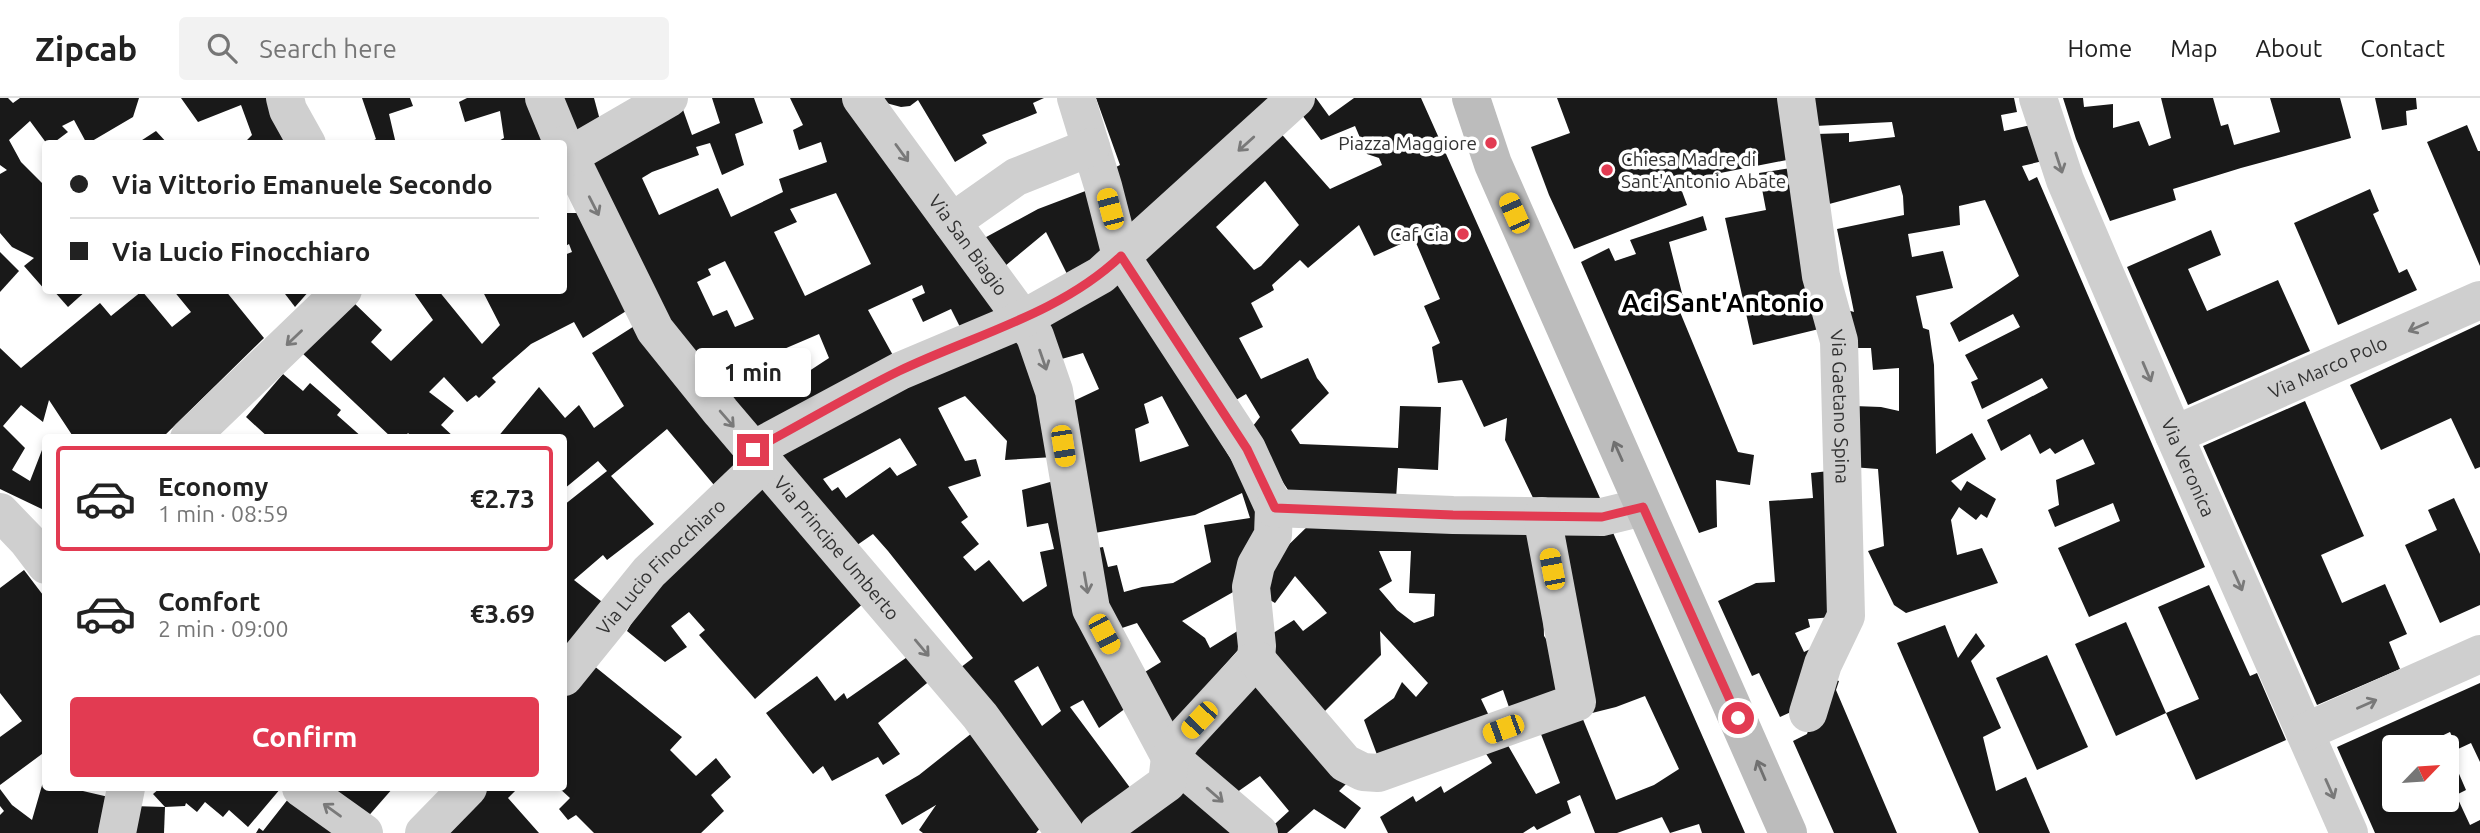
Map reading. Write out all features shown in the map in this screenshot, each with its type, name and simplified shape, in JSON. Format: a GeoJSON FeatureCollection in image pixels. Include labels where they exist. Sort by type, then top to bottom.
{"type":"FeatureCollection","features":[{"type":"Feature","properties":{"kind":"street"},"geometry":{"type":"LineString","coordinates":[[285,98],[288,110],[305,140]]}},
{"type":"Feature","properties":{"kind":"street","name":"Via Principe Umberto"},"geometry":{"type":"LineString","coordinates":[[544,98],[561,140]]}},
{"type":"Feature","properties":{"kind":"street"},"geometry":{"type":"LineString","coordinates":[[567,150],[669,98]]}},
{"type":"Feature","properties":{"kind":"street","name":"Via San Biagio"},"geometry":{"type":"LineString","coordinates":[[862,98],[1035,336],[1054,391],[1091,609],[1170,757]]}},
{"type":"Feature","properties":{"kind":"street"},"geometry":{"type":"LineString","coordinates":[[1076,98],[1121,256],[1247,449],[1275,508],[1273,535],[1256,565],[1251,587],[1256,659],[1182,738],[1170,757],[1167,783],[1098,833]]}},
{"type":"Feature","properties":{"kind":"street","name":"Via Lucio Finocchiaro"},"geometry":{"type":"LineString","coordinates":[[567,673],[649,572],[759,456],[900,371],[1021,320],[1101,275],[1296,98]]}},
{"type":"Feature","properties":{"kind":"street"},"geometry":{"type":"LineString","coordinates":[[1471,98],[1493,164],[1788,833]]}},
{"type":"Feature","properties":{"kind":"street","name":"Via Gaetano Spina"},"geometry":{"type":"LineString","coordinates":[[1796,98],[1821,276],[1839,341],[1846,616],[1824,664],[1808,713]]}},
{"type":"Feature","properties":{"kind":"street","name":"Via Veronica"},"geometry":{"type":"LineString","coordinates":[[2038,98],[2065,180],[2349,833]]}},
{"type":"Feature","properties":{"kind":"street"},"geometry":{"type":"LineString","coordinates":[[952,222],[1016,177],[1091,147]]}},
{"type":"Feature","properties":{"kind":"street","name":"Via Principe Umberto"},"geometry":{"type":"LineString","coordinates":[[567,155],[655,330],[980,716],[1065,833]]}},
{"type":"Feature","properties":{"kind":"street"},"geometry":{"type":"LineString","coordinates":[[193,434],[339,294]]}},
{"type":"Feature","properties":{"kind":"street","name":"Via Marco Polo"},"geometry":{"type":"LineString","coordinates":[[2174,435],[2480,300]]}},
{"type":"Feature","properties":{"kind":"street"},"geometry":{"type":"LineString","coordinates":[[1275,508],[1602,517],[1643,507]]}},
{"type":"Feature","properties":{"kind":"street"},"geometry":{"type":"LineString","coordinates":[[0,512],[29,548]]}},
{"type":"Feature","properties":{"kind":"street"},"geometry":{"type":"LineString","coordinates":[[1256,659],[1345,763],[1363,772],[1378,772],[1577,702],[1542,516]]}},
{"type":"Feature","properties":{"kind":"street"},"geometry":{"type":"LineString","coordinates":[[2305,732],[2480,654]]}},
{"type":"Feature","properties":{"kind":"street"},"geometry":{"type":"LineString","coordinates":[[1170,757],[1259,833]]}},
{"type":"Feature","properties":{"kind":"street"},"geometry":{"type":"LineString","coordinates":[[117,833],[124,791]]}},
{"type":"Feature","properties":{"kind":"street"},"geometry":{"type":"LineString","coordinates":[[305,791],[364,833]]}},
{"type":"Feature","properties":{"kind":"street"},"geometry":{"type":"LineString","coordinates":[[424,833],[465,791]]}},
{"type":"Feature","properties":{"kind":"building"},"geometry":{"type":"Polygon","coordinates":[[[0,98],[8,98],[13,103],[20,98],[139,98],[133,117],[94,140],[85,140],[74,120],[62,126],[68,132],[57,140],[44,140],[30,121],[9,140],[21,162],[42,183],[42,286],[24,266],[34,258],[12,247],[0,233],[0,174],[7,170],[0,165],[0,98]]]}},
{"type":"Feature","properties":{"kind":"building"},"geometry":{"type":"Polygon","coordinates":[[[181,98],[270,98],[286,140],[247,140],[252,135],[241,105],[198,122],[181,98]]]}},
{"type":"Feature","properties":{"kind":"building"},"geometry":{"type":"Polygon","coordinates":[[[362,98],[410,98],[413,106],[389,114],[395,140],[376,139],[362,98]]]}},
{"type":"Feature","properties":{"kind":"building"},"geometry":{"type":"Polygon","coordinates":[[[467,98],[526,98],[542,140],[500,140],[504,138],[500,111],[465,122],[459,102],[467,98]]]}},
{"type":"Feature","properties":{"kind":"building"},"geometry":{"type":"Polygon","coordinates":[[[561,98],[594,98],[601,124],[576,139],[561,98]]]}},
{"type":"Feature","properties":{"kind":"building"},"geometry":{"type":"Polygon","coordinates":[[[712,98],[754,98],[763,123],[735,134],[744,165],[722,175],[710,143],[696,147],[699,155],[652,172],[642,178],[659,215],[718,188],[731,217],[783,192],[779,179],[827,162],[821,142],[799,150],[793,130],[803,125],[790,98],[849,98],[997,311],[961,329],[951,309],[923,322],[912,299],[925,293],[922,285],[868,310],[895,359],[759,437],[665,315],[590,157],[681,104],[692,135],[720,123],[712,98]],[[836,193],[790,209],[797,222],[774,232],[805,296],[871,264],[836,193]],[[725,261],[708,269],[711,275],[697,282],[713,316],[727,310],[735,327],[754,319],[725,261]],[[819,334],[784,349],[797,379],[829,358],[819,334]]]}},
{"type":"Feature","properties":{"kind":"building"},"geometry":{"type":"Polygon","coordinates":[[[883,98],[1044,98],[1033,103],[1037,113],[982,135],[987,143],[955,162],[918,100],[910,106],[901,107],[886,103],[883,98]]]}},
{"type":"Feature","properties":{"kind":"building"},"geometry":{"type":"Polygon","coordinates":[[[1096,98],[1274,98],[1129,235],[1106,172],[1120,165],[1096,98]]]}},
{"type":"Feature","properties":{"kind":"building"},"geometry":{"type":"Polygon","coordinates":[[[1313,98],[1316,98],[1329,116],[1354,98],[1421,98],[1604,507],[1536,504],[1505,440],[1507,418],[1484,427],[1462,380],[1438,383],[1432,347],[1440,343],[1424,306],[1440,299],[1414,238],[1374,256],[1359,225],[1308,268],[1300,260],[1272,285],[1274,290],[1251,303],[1263,327],[1239,338],[1261,379],[1308,358],[1317,378],[1329,393],[1291,430],[1300,444],[1398,448],[1400,406],[1441,407],[1438,470],[1398,468],[1396,499],[1292,496],[1249,431],[1260,417],[1246,394],[1231,403],[1134,256],[1277,129],[1330,189],[1382,165],[1379,158],[1367,154],[1355,126],[1321,140],[1299,111],[1313,98]],[[1265,181],[1216,227],[1254,270],[1261,266],[1299,225],[1265,181]]]}},
{"type":"Feature","properties":{"kind":"building"},"geometry":{"type":"Polygon","coordinates":[[[1557,98],[1785,98],[1792,159],[1710,175],[1680,186],[1687,205],[1574,249],[1531,147],[1570,133],[1557,98]]]}},
{"type":"Feature","properties":{"kind":"building"},"geometry":{"type":"Polygon","coordinates":[[[1813,98],[2014,98],[2017,112],[2001,115],[2004,131],[2031,125],[2043,161],[2022,166],[2029,181],[2037,177],[2205,567],[2089,617],[2058,548],[2120,521],[2113,503],[2055,527],[2048,510],[2059,505],[2056,480],[2095,464],[2083,439],[2055,454],[2050,448],[2040,454],[2030,434],[2001,451],[1987,420],[2048,388],[2042,378],[1982,409],[1971,382],[1978,379],[1965,355],[2020,327],[2013,314],[1959,342],[1950,323],[2019,276],[1985,200],[1959,206],[1960,225],[1908,234],[1912,257],[1943,251],[1953,288],[1916,296],[1923,328],[1929,330],[1934,365],[1936,454],[1972,433],[1986,459],[1951,481],[1961,491],[1967,481],[1996,499],[1987,518],[1981,514],[1976,520],[1959,507],[1951,520],[1957,555],[1982,548],[1998,583],[1906,613],[1894,605],[1868,551],[1884,546],[1878,469],[1852,467],[1854,406],[1899,411],[1899,368],[1873,370],[1871,348],[1851,348],[1847,310],[1854,312],[1837,229],[1904,215],[1903,196],[1900,185],[1818,207],[1816,134],[1849,133],[1849,142],[1895,137],[1892,122],[1815,126],[1813,98]]]}},
{"type":"Feature","properties":{"kind":"building"},"geometry":{"type":"Polygon","coordinates":[[[2063,98],[2083,98],[2084,107],[2113,104],[2113,128],[2139,121],[2149,146],[2171,138],[2161,98],[2213,98],[2221,126],[2228,124],[2234,145],[2280,132],[2270,98],[2340,98],[2351,138],[2173,189],[2176,200],[2110,221],[2076,139],[2063,98]]]}},
{"type":"Feature","properties":{"kind":"building"},"geometry":{"type":"Polygon","coordinates":[[[2375,98],[2416,98],[2417,109],[2406,111],[2407,125],[2382,130],[2375,98]]]}},
{"type":"Feature","properties":{"kind":"building"},"geometry":{"type":"Polygon","coordinates":[[[2467,125],[2480,151],[2480,266],[2427,142],[2467,125]]]}},
{"type":"Feature","properties":{"kind":"building"},"geometry":{"type":"Polygon","coordinates":[[[156,131],[164,140],[142,140],[156,131]]]}},
{"type":"Feature","properties":{"kind":"building"},"geometry":{"type":"Polygon","coordinates":[[[1791,168],[1819,329],[1753,345],[1725,218],[1766,210],[1759,173],[1791,168]]]}},
{"type":"Feature","properties":{"kind":"building"},"geometry":{"type":"Polygon","coordinates":[[[1096,187],[1111,249],[1069,278],[1046,232],[999,271],[977,242],[1038,209],[1096,187]]]}},
{"type":"Feature","properties":{"kind":"building"},"geometry":{"type":"Polygon","coordinates":[[[2370,189],[2379,211],[2373,214],[2399,273],[2407,269],[2417,290],[2338,325],[2294,223],[2370,189]]]}},
{"type":"Feature","properties":{"kind":"building"},"geometry":{"type":"Polygon","coordinates":[[[567,213],[582,213],[631,308],[583,338],[574,322],[531,344],[492,378],[496,382],[479,398],[476,395],[467,402],[444,377],[429,392],[454,411],[441,425],[451,434],[388,434],[301,352],[352,301],[382,330],[371,342],[391,361],[433,320],[415,294],[441,294],[482,344],[500,325],[484,294],[567,294],[567,254],[572,252],[569,244],[567,245],[567,213]]]}},
{"type":"Feature","properties":{"kind":"building"},"geometry":{"type":"Polygon","coordinates":[[[1703,216],[1707,230],[1669,242],[1686,309],[1680,312],[1738,452],[1754,455],[1750,485],[1716,480],[1717,527],[1699,533],[1581,262],[1609,248],[1615,261],[1636,254],[1630,240],[1703,216]]]}},
{"type":"Feature","properties":{"kind":"building"},"geometry":{"type":"Polygon","coordinates":[[[2211,230],[2221,255],[2188,269],[2207,311],[2278,280],[2310,351],[2188,405],[2127,267],[2211,230]]]}},
{"type":"Feature","properties":{"kind":"building"},"geometry":{"type":"Polygon","coordinates":[[[0,252],[19,271],[0,292],[0,252]]]}},
{"type":"Feature","properties":{"kind":"building"},"geometry":{"type":"Polygon","coordinates":[[[1123,279],[1265,516],[1242,587],[1182,621],[1205,638],[1210,648],[1244,627],[1247,640],[1171,726],[1140,675],[1161,662],[1137,623],[1116,630],[1092,549],[1103,547],[1108,567],[1117,565],[1124,592],[1173,583],[1211,562],[1204,525],[1250,518],[1242,493],[1195,515],[1089,534],[1065,405],[1099,389],[1083,353],[1058,360],[1048,326],[1123,279]],[[1162,396],[1144,404],[1149,423],[1135,429],[1140,462],[1189,446],[1162,396]]]}},
{"type":"Feature","properties":{"kind":"building"},"geometry":{"type":"Polygon","coordinates":[[[57,294],[83,294],[68,307],[57,294]]]}},
{"type":"Feature","properties":{"kind":"building"},"geometry":{"type":"Polygon","coordinates":[[[138,294],[144,294],[172,327],[191,312],[176,294],[228,294],[264,338],[166,434],[71,434],[49,400],[43,422],[21,405],[3,426],[25,448],[12,470],[30,481],[42,450],[42,509],[0,489],[0,348],[21,368],[100,303],[111,316],[138,294]]]}},
{"type":"Feature","properties":{"kind":"building"},"geometry":{"type":"Polygon","coordinates":[[[285,294],[306,294],[295,307],[285,294]]]}},
{"type":"Feature","properties":{"kind":"building"},"geometry":{"type":"Polygon","coordinates":[[[639,323],[743,460],[714,485],[667,429],[611,476],[654,524],[607,560],[603,555],[574,580],[606,605],[567,650],[567,503],[607,471],[598,461],[567,487],[567,434],[500,434],[539,387],[565,418],[579,405],[594,428],[624,406],[592,353],[639,323]]]}},
{"type":"Feature","properties":{"kind":"building"},"geometry":{"type":"Polygon","coordinates":[[[2480,324],[2480,467],[2475,469],[2451,418],[2381,450],[2350,385],[2480,324]]]}},
{"type":"Feature","properties":{"kind":"building"},"geometry":{"type":"Polygon","coordinates":[[[1019,332],[1054,457],[1005,460],[1007,441],[965,396],[938,408],[965,461],[976,459],[981,476],[948,487],[968,517],[961,522],[979,544],[963,557],[975,571],[989,560],[1023,602],[1047,586],[1040,552],[1054,549],[1048,523],[1027,527],[1022,490],[1057,480],[1130,705],[1099,728],[1083,700],[1070,707],[1134,793],[1085,830],[956,671],[973,658],[888,551],[873,534],[850,550],[772,452],[1019,332]],[[900,438],[823,479],[832,491],[838,487],[846,498],[890,467],[897,476],[917,465],[900,438]],[[1038,666],[1014,681],[1042,726],[1061,711],[1038,666]]]}},
{"type":"Feature","properties":{"kind":"building"},"geometry":{"type":"Polygon","coordinates":[[[283,374],[303,391],[310,383],[341,410],[337,415],[358,434],[265,434],[246,417],[283,374]]]}},
{"type":"Feature","properties":{"kind":"building"},"geometry":{"type":"Polygon","coordinates":[[[2305,401],[2364,536],[2321,555],[2342,603],[2385,584],[2407,634],[2389,642],[2400,669],[2317,705],[2203,446],[2305,401]]]}},
{"type":"Feature","properties":{"kind":"building"},"geometry":{"type":"Polygon","coordinates":[[[1829,471],[1833,617],[1808,619],[1810,627],[1795,633],[1804,652],[1825,642],[1804,706],[1780,717],[1759,673],[1752,676],[1718,601],[1756,583],[1775,582],[1769,501],[1813,498],[1811,473],[1829,471]]]}},
{"type":"Feature","properties":{"kind":"building"},"geometry":{"type":"Polygon","coordinates":[[[763,485],[866,601],[755,699],[699,635],[705,630],[689,612],[671,626],[687,647],[665,662],[627,631],[658,577],[763,485]]]}},
{"type":"Feature","properties":{"kind":"building"},"geometry":{"type":"Polygon","coordinates":[[[2454,498],[2480,554],[2480,605],[2440,623],[2405,545],[2437,530],[2428,510],[2454,498]]]}},
{"type":"Feature","properties":{"kind":"building"},"geometry":{"type":"Polygon","coordinates":[[[1312,522],[1533,527],[1542,567],[1544,636],[1559,657],[1570,695],[1511,713],[1503,690],[1481,699],[1491,720],[1379,760],[1364,720],[1394,698],[1402,682],[1416,697],[1428,683],[1380,631],[1381,655],[1318,718],[1265,638],[1294,620],[1303,631],[1327,613],[1295,576],[1275,603],[1262,595],[1265,568],[1312,522]],[[1379,551],[1392,581],[1379,589],[1397,610],[1414,623],[1434,616],[1435,594],[1409,593],[1411,551],[1379,551]]]}},
{"type":"Feature","properties":{"kind":"building"},"geometry":{"type":"Polygon","coordinates":[[[1553,528],[1611,528],[1745,833],[1702,833],[1699,824],[1670,833],[1662,817],[1617,833],[1595,833],[1580,795],[1567,801],[1571,813],[1537,830],[1534,826],[1523,833],[1388,833],[1380,817],[1413,796],[1416,802],[1441,786],[1444,793],[1492,763],[1479,743],[1502,735],[1536,794],[1560,783],[1537,724],[1580,712],[1616,800],[1654,785],[1679,769],[1645,696],[1592,713],[1553,528]]]}},
{"type":"Feature","properties":{"kind":"building"},"geometry":{"type":"Polygon","coordinates":[[[24,570],[42,594],[42,754],[0,785],[0,737],[22,721],[0,693],[0,588],[24,570]]]}},
{"type":"Feature","properties":{"kind":"building"},"geometry":{"type":"Polygon","coordinates":[[[2209,585],[2250,676],[2257,673],[2286,740],[2196,780],[2166,713],[2199,699],[2158,607],[2209,585]]]}},
{"type":"Feature","properties":{"kind":"building"},"geometry":{"type":"Polygon","coordinates":[[[2126,622],[2166,713],[2116,736],[2075,644],[2126,622]]]}},
{"type":"Feature","properties":{"kind":"building"},"geometry":{"type":"Polygon","coordinates":[[[1945,625],[1958,658],[1976,633],[1985,646],[1971,661],[2001,728],[1983,737],[1996,791],[2026,777],[2050,833],[1979,833],[1897,643],[1945,625]]]}},
{"type":"Feature","properties":{"kind":"building"},"geometry":{"type":"Polygon","coordinates":[[[913,653],[932,679],[878,723],[900,754],[883,765],[878,757],[832,781],[823,766],[813,774],[766,713],[817,676],[835,701],[844,693],[847,699],[913,653]]]}},
{"type":"Feature","properties":{"kind":"building"},"geometry":{"type":"Polygon","coordinates":[[[2047,655],[2088,747],[2037,770],[1996,678],[2047,655]]]}},
{"type":"Feature","properties":{"kind":"building"},"geometry":{"type":"Polygon","coordinates":[[[588,661],[682,737],[670,750],[696,776],[716,758],[731,777],[711,795],[724,811],[701,833],[594,833],[576,815],[568,820],[559,809],[570,798],[562,791],[567,791],[567,686],[588,661]]]}},
{"type":"Feature","properties":{"kind":"building"},"geometry":{"type":"Polygon","coordinates":[[[1826,677],[1839,681],[1836,690],[1897,833],[1834,833],[1793,741],[1807,734],[1826,677]]]}},
{"type":"Feature","properties":{"kind":"building"},"geometry":{"type":"Polygon","coordinates":[[[1261,680],[1349,781],[1339,791],[1361,808],[1345,829],[1314,809],[1287,833],[1265,833],[1289,811],[1260,776],[1233,795],[1188,750],[1261,680]]]}},
{"type":"Feature","properties":{"kind":"building"},"geometry":{"type":"Polygon","coordinates":[[[2480,683],[2480,762],[2471,743],[2459,749],[2459,735],[2451,735],[2450,732],[2444,735],[2382,735],[2382,812],[2459,812],[2459,801],[2470,825],[2480,820],[2480,833],[2375,833],[2337,747],[2480,683]]]}},
{"type":"Feature","properties":{"kind":"building"},"geometry":{"type":"Polygon","coordinates":[[[977,729],[1041,827],[1036,833],[923,833],[919,830],[936,805],[902,825],[885,795],[919,775],[977,729]]]}},
{"type":"Feature","properties":{"kind":"building"},"geometry":{"type":"Polygon","coordinates":[[[2459,774],[2466,790],[2459,794],[2459,774]]]}},
{"type":"Feature","properties":{"kind":"building"},"geometry":{"type":"Polygon","coordinates":[[[42,785],[42,791],[83,791],[113,798],[105,833],[0,833],[0,815],[4,811],[0,806],[0,789],[12,805],[32,820],[42,785]]]}},
{"type":"Feature","properties":{"kind":"building"},"geometry":{"type":"Polygon","coordinates":[[[1191,787],[1244,833],[1123,833],[1191,787]]]}},
{"type":"Feature","properties":{"kind":"building"},"geometry":{"type":"Polygon","coordinates":[[[156,791],[278,791],[248,827],[229,810],[223,817],[205,802],[197,812],[186,803],[185,806],[165,807],[153,794],[156,791]]]}},
{"type":"Feature","properties":{"kind":"building"},"geometry":{"type":"Polygon","coordinates":[[[331,791],[390,791],[365,820],[331,791]]]}},
{"type":"Feature","properties":{"kind":"building"},"geometry":{"type":"Polygon","coordinates":[[[476,791],[515,791],[508,798],[539,833],[440,833],[476,791]]]}},
{"type":"Feature","properties":{"kind":"building"},"geometry":{"type":"Polygon","coordinates":[[[292,794],[343,833],[256,833],[259,828],[263,831],[292,794]]]}},
{"type":"Feature","properties":{"kind":"building"},"geometry":{"type":"Polygon","coordinates":[[[132,806],[165,807],[164,833],[131,833],[132,806]]]}},
{"type":"Feature","properties":{"kind":"place","name":"Piazza Maggiore"},"geometry":{"type":"Point","coordinates":[1491,143]}},
{"type":"Feature","properties":{"kind":"place","name":"Chiesa Madre di Sant'Antonio Abate"},"geometry":{"type":"Point","coordinates":[1607,170]}},
{"type":"Feature","properties":{"kind":"place","name":"Caf Cia"},"geometry":{"type":"Point","coordinates":[1463,234]}},
{"type":"Feature","properties":{"kind":"district","name":"Aci Sant'Antonio"},"geometry":{"type":"Point","coordinates":[1723,302]}},
{"type":"Feature","properties":{"kind":"route"},"geometry":{"type":"LineString","coordinates":[[753,450],[900,371],[1021,320],[1101,275],[1121,256],[1247,449],[1275,508],[1453,515],[1602,517],[1643,507],[1738,718]]}}]}
